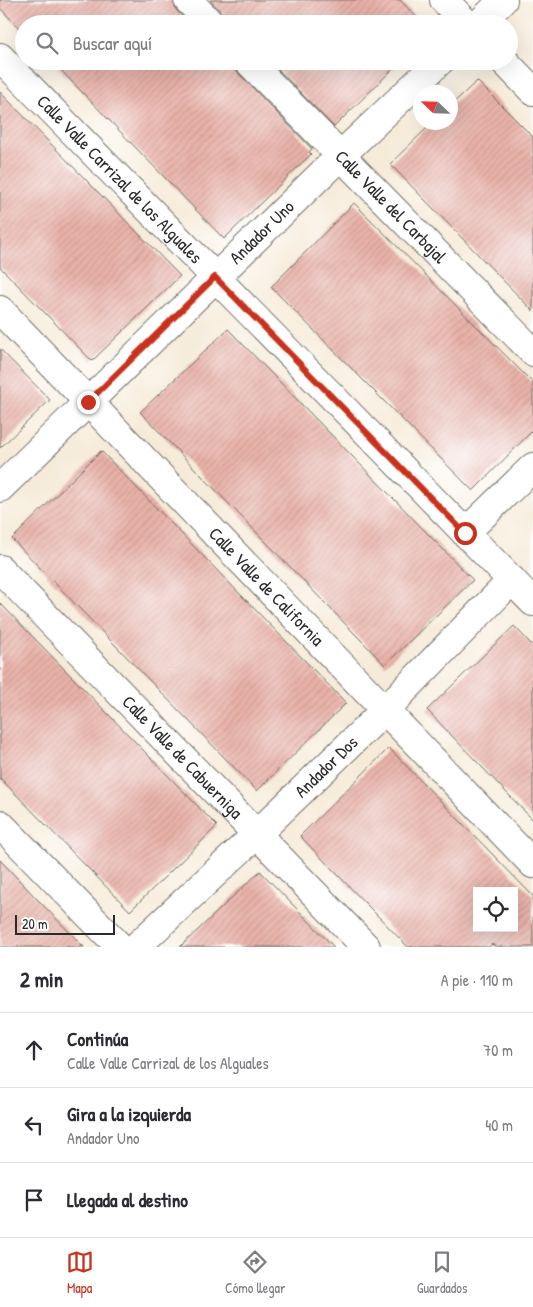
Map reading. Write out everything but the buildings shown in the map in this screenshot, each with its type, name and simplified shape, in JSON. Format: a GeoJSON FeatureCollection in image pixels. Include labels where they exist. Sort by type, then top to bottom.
{"type":"FeatureCollection","features":[{"type":"Feature","properties":{"kind":"street"},"geometry":{"type":"LineString","coordinates":[[188,0],[202,15]]}},
{"type":"Feature","properties":{"kind":"street"},"geometry":{"type":"LineString","coordinates":[[444,0],[458,15]]}},
{"type":"Feature","properties":{"kind":"street"},"geometry":{"type":"LineString","coordinates":[[488,15],[503,0]]}},
{"type":"Feature","properties":{"kind":"street","name":"Calle Valle Carrizal de los Alguales"},"geometry":{"type":"LineString","coordinates":[[0,57],[533,602]]}},
{"type":"Feature","properties":{"kind":"street","name":"Calle Valle del Carbajal"},"geometry":{"type":"LineString","coordinates":[[257,70],[533,352]]}},
{"type":"Feature","properties":{"kind":"street","name":"Andador Uno"},"geometry":{"type":"LineString","coordinates":[[0,488],[215,277],[431,70]]}},
{"type":"Feature","properties":{"kind":"street"},"geometry":{"type":"LineString","coordinates":[[513,70],[533,91]]}},
{"type":"Feature","properties":{"kind":"street","name":"Calle Valle de California"},"geometry":{"type":"LineString","coordinates":[[0,310],[533,864]]}},
{"type":"Feature","properties":{"kind":"street"},"geometry":{"type":"LineString","coordinates":[[465,533],[533,467]]}},
{"type":"Feature","properties":{"kind":"street","name":"Calle Valle de Cabuerniga"},"geometry":{"type":"LineString","coordinates":[[0,569],[366,947]]}},
{"type":"Feature","properties":{"kind":"street","name":"Andador Dos"},"geometry":{"type":"LineString","coordinates":[[136,947],[257,834],[385,710],[512,580]]}},
{"type":"Feature","properties":{"kind":"street"},"geometry":{"type":"LineString","coordinates":[[0,824],[120,947]]}},
{"type":"Feature","properties":{"kind":"route"},"geometry":{"type":"LineString","coordinates":[[88,402],[215,277],[465,533]]}}]}
